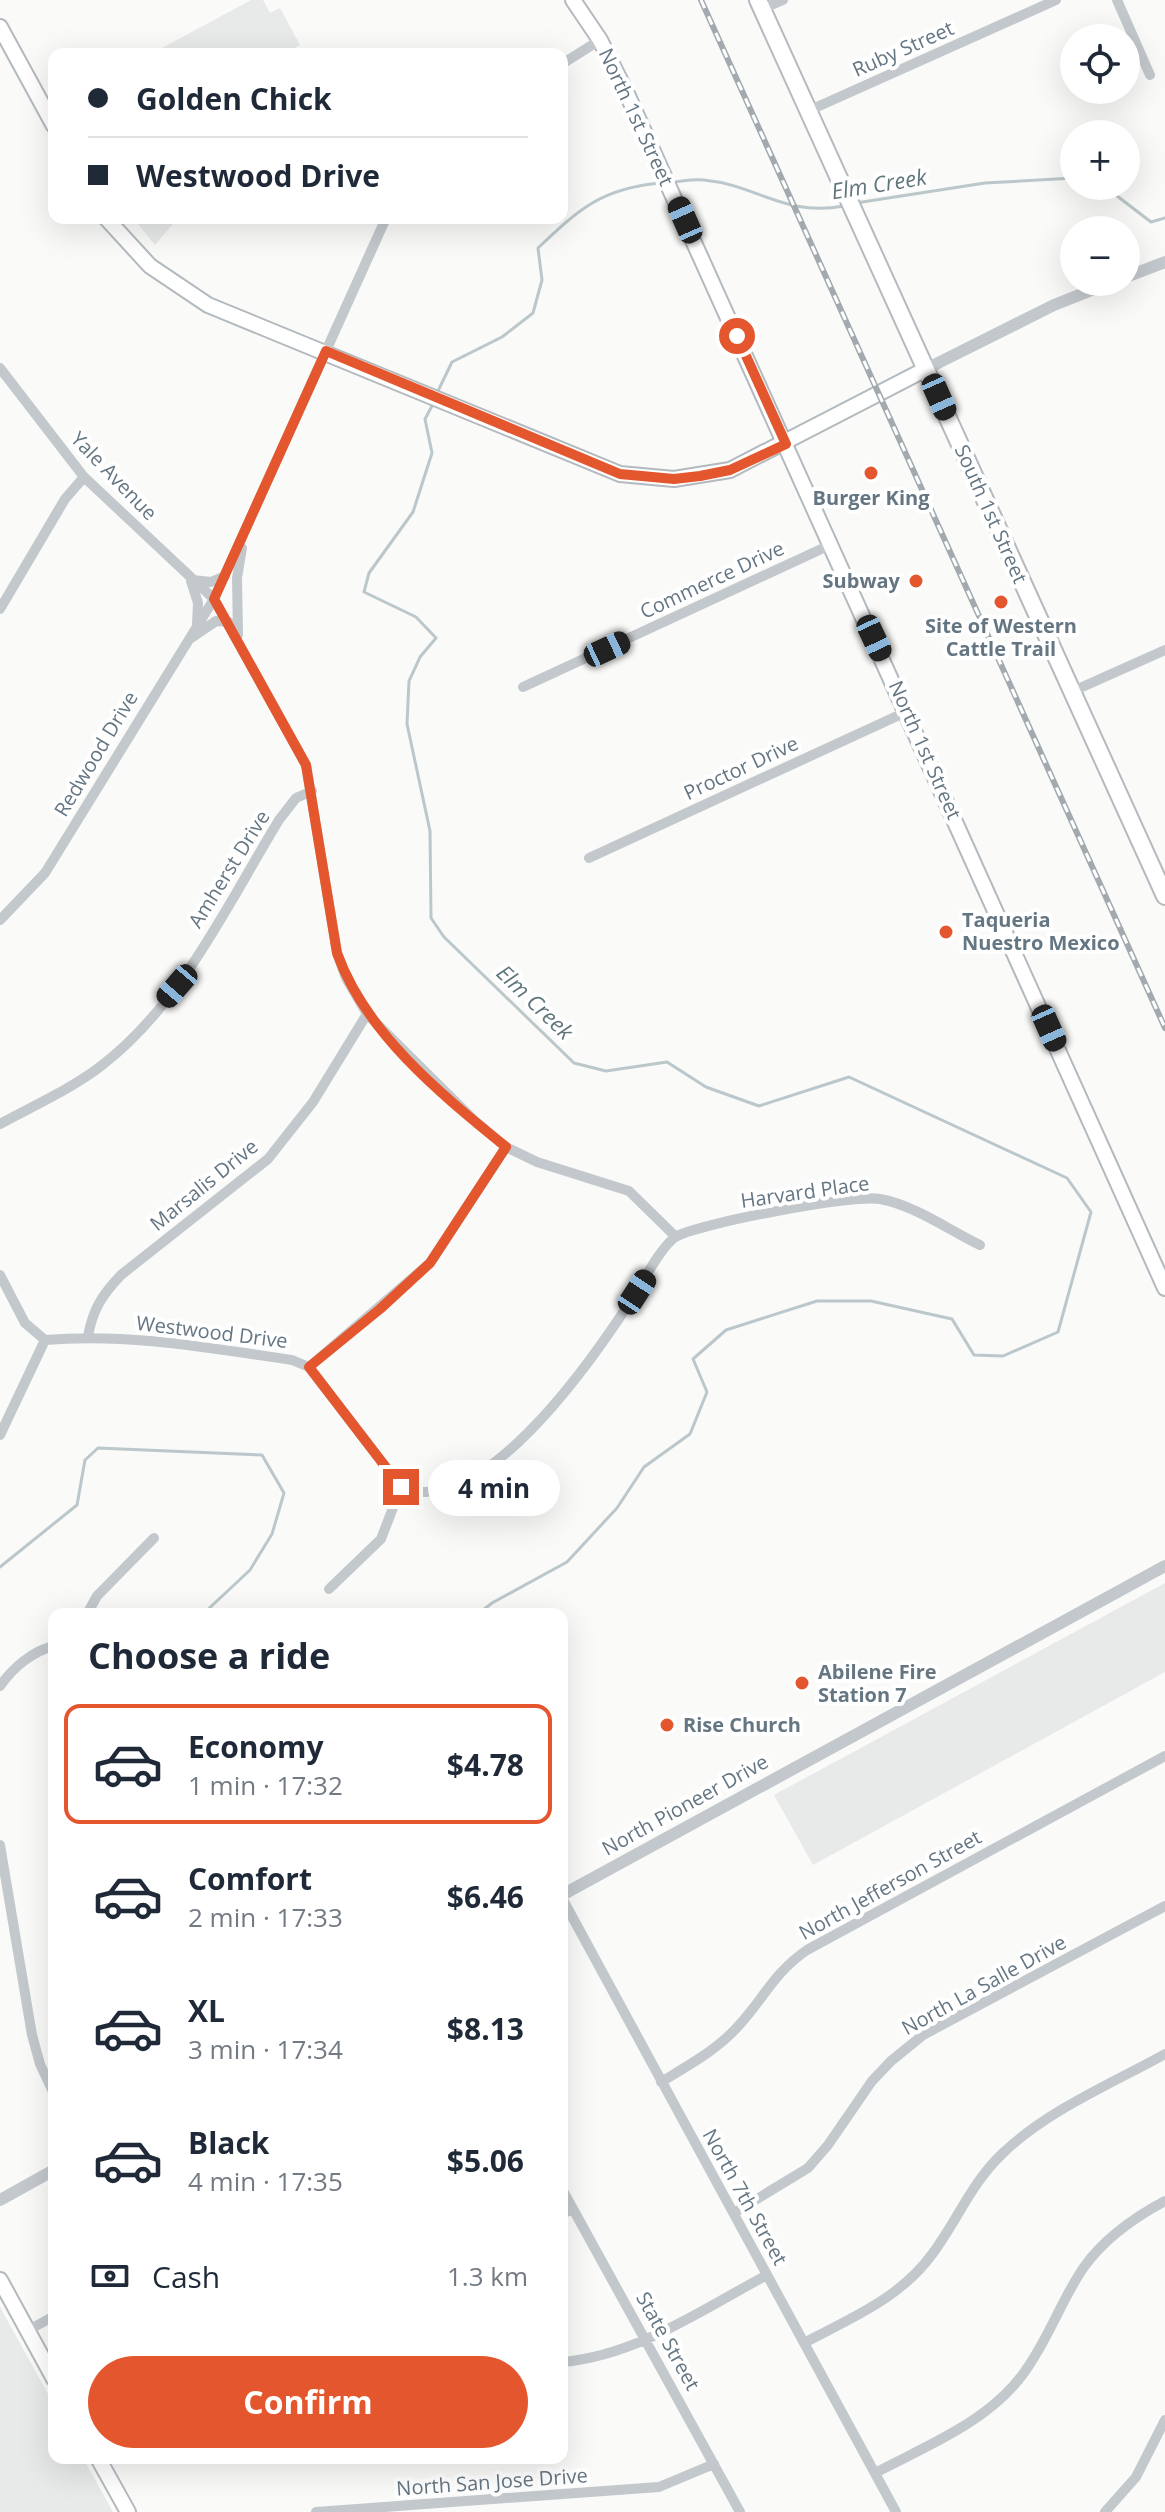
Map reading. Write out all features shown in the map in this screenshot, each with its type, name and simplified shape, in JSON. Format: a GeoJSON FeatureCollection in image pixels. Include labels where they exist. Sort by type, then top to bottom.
{"type":"FeatureCollection","features":[{"type":"Feature","properties":{"kind":"main road","name":"North 1st Street"},"geometry":{"type":"LineString","coordinates":[[573,0],[600,40],[676,199],[1165,1288]]}},
{"type":"Feature","properties":{"kind":"main road","name":"South 1st Street"},"geometry":{"type":"LineString","coordinates":[[760,5],[1165,896]]}},
{"type":"Feature","properties":{"kind":"main road"},"geometry":{"type":"LineString","coordinates":[[0,27],[48,115]]}},
{"type":"Feature","properties":{"kind":"main road"},"geometry":{"type":"LineString","coordinates":[[111,224],[126,243],[175,286],[208,305],[620,474],[674,479],[730,470],[786,444],[926,369]]}},
{"type":"Feature","properties":{"kind":"main road"},"geometry":{"type":"LineString","coordinates":[[0,2280],[48,2368]]}},
{"type":"Feature","properties":{"kind":"main road"},"geometry":{"type":"LineString","coordinates":[[101,2464],[128,2512]]}},
{"type":"Feature","properties":{"kind":"street"},"geometry":{"type":"LineString","coordinates":[[760,5],[783,0]]}},
{"type":"Feature","properties":{"kind":"street","name":"Ruby Street"},"geometry":{"type":"LineString","coordinates":[[808,111],[1056,0]]}},
{"type":"Feature","properties":{"kind":"street"},"geometry":{"type":"LineString","coordinates":[[1117,0],[1150,75]]}},
{"type":"Feature","properties":{"kind":"street"},"geometry":{"type":"LineString","coordinates":[[568,60],[600,40]]}},
{"type":"Feature","properties":{"kind":"street"},"geometry":{"type":"LineString","coordinates":[[329,1589],[381,1539],[401,1487],[418,1494],[434,1494],[478,1473],[506,1454],[581,1372],[676,1237],[629,1191],[556,1170],[506,1147],[444,1092],[367,1014],[346,978],[337,953],[306,765],[214,599],[383,224]]}},
{"type":"Feature","properties":{"kind":"street"},"geometry":{"type":"LineString","coordinates":[[1140,272],[1165,262]]}},
{"type":"Feature","properties":{"kind":"street"},"geometry":{"type":"LineString","coordinates":[[926,369],[1077,296]]}},
{"type":"Feature","properties":{"kind":"street","name":"Yale Avenue"},"geometry":{"type":"LineString","coordinates":[[0,368],[84,477],[214,599]]}},
{"type":"Feature","properties":{"kind":"street"},"geometry":{"type":"LineString","coordinates":[[0,609],[65,499],[84,477]]}},
{"type":"Feature","properties":{"kind":"street"},"geometry":{"type":"LineString","coordinates":[[238,641],[237,578],[244,534]]}},
{"type":"Feature","properties":{"kind":"street","name":"Commerce Drive"},"geometry":{"type":"LineString","coordinates":[[523,687],[830,545]]}},
{"type":"Feature","properties":{"kind":"street"},"geometry":{"type":"LineString","coordinates":[[197,624],[198,603],[190,579],[211,582],[225,576]]}},
{"type":"Feature","properties":{"kind":"street","name":"Redwood Drive"},"geometry":{"type":"LineString","coordinates":[[0,920],[45,873],[214,599]]}},
{"type":"Feature","properties":{"kind":"street"},"geometry":{"type":"LineString","coordinates":[[186,641],[216,621],[229,622]]}},
{"type":"Feature","properties":{"kind":"street"},"geometry":{"type":"LineString","coordinates":[[1071,692],[1165,650]]}},
{"type":"Feature","properties":{"kind":"street","name":"Proctor Drive"},"geometry":{"type":"LineString","coordinates":[[589,858],[908,711]]}},
{"type":"Feature","properties":{"kind":"street","name":"Amherst Drive"},"geometry":{"type":"LineString","coordinates":[[0,1124],[100,1066],[153,1016],[177,986],[279,820],[296,798],[312,791]]}},
{"type":"Feature","properties":{"kind":"street","name":"Marsalis Drive"},"geometry":{"type":"LineString","coordinates":[[88,1336],[93,1311],[103,1293],[121,1275],[268,1159],[313,1102],[367,1014]]}},
{"type":"Feature","properties":{"kind":"street"},"geometry":{"type":"LineString","coordinates":[[309,1367],[430,1263],[506,1147]]}},
{"type":"Feature","properties":{"kind":"street","name":"Harvard Place"},"geometry":{"type":"LineString","coordinates":[[676,1237],[731,1220],[878,1199],[980,1245]]}},
{"type":"Feature","properties":{"kind":"street"},"geometry":{"type":"LineString","coordinates":[[0,1275],[25,1323],[45,1340],[0,1435]]}},
{"type":"Feature","properties":{"kind":"street","name":"Westwood Drive"},"geometry":{"type":"LineString","coordinates":[[45,1340],[88,1336],[177,1342],[292,1360],[309,1367],[401,1487]]}},
{"type":"Feature","properties":{"kind":"street"},"geometry":{"type":"LineString","coordinates":[[90,1608],[97,1596],[154,1538]]}},
{"type":"Feature","properties":{"kind":"street","name":"North Pioneer Drive"},"geometry":{"type":"LineString","coordinates":[[568,1893],[1165,1566]]}},
{"type":"Feature","properties":{"kind":"street"},"geometry":{"type":"LineString","coordinates":[[0,1686],[16,1667],[48,1648]]}},
{"type":"Feature","properties":{"kind":"street","name":"North Jefferson Street"},"geometry":{"type":"LineString","coordinates":[[661,2082],[720,2044],[739,2026],[770,1981],[807,1950],[1165,1756]]}},
{"type":"Feature","properties":{"kind":"street"},"geometry":{"type":"LineString","coordinates":[[0,1845],[32,2035],[48,2081]]}},
{"type":"Feature","properties":{"kind":"street","name":"North La Salle Drive"},"geometry":{"type":"LineString","coordinates":[[734,2213],[808,2168],[828,2145],[872,2081],[923,2035],[1165,1906]]}},
{"type":"Feature","properties":{"kind":"street","name":"North 7th Street"},"geometry":{"type":"LineString","coordinates":[[568,1907],[896,2512]]}},
{"type":"Feature","properties":{"kind":"street"},"geometry":{"type":"LineString","coordinates":[[804,2343],[899,2291],[936,2250],[971,2190],[1002,2153],[1031,2130],[1165,2054]]}},
{"type":"Feature","properties":{"kind":"street"},"geometry":{"type":"LineString","coordinates":[[0,2200],[48,2173]]}},
{"type":"Feature","properties":{"kind":"street","name":"State Street"},"geometry":{"type":"LineString","coordinates":[[568,2200],[740,2512]]}},
{"type":"Feature","properties":{"kind":"street"},"geometry":{"type":"LineString","coordinates":[[875,2473],[976,2419],[1000,2399],[1023,2375],[1085,2266],[1121,2230],[1165,2201]]}},
{"type":"Feature","properties":{"kind":"street"},"geometry":{"type":"LineString","coordinates":[[568,2211],[573,2209]]}},
{"type":"Feature","properties":{"kind":"street"},"geometry":{"type":"LineString","coordinates":[[568,2361],[607,2353],[646,2339],[767,2275]]}},
{"type":"Feature","properties":{"kind":"street"},"geometry":{"type":"LineString","coordinates":[[27,2331],[48,2319]]}},
{"type":"Feature","properties":{"kind":"street"},"geometry":{"type":"LineString","coordinates":[[1105,2512],[1136,2477],[1165,2420]]}},
{"type":"Feature","properties":{"kind":"street","name":"North San Jose Drive"},"geometry":{"type":"LineString","coordinates":[[316,2512],[659,2487],[714,2464]]}},
{"type":"Feature","properties":{"kind":"shaded area"},"geometry":{"type":"Polygon","coordinates":[[[251,0],[263,0],[270,13],[280,8],[300,45],[295,48],[162,48],[251,0]]]}},
{"type":"Feature","properties":{"kind":"shaded area"},"geometry":{"type":"Polygon","coordinates":[[[138,224],[173,224],[155,245],[138,224]]]}},
{"type":"Feature","properties":{"kind":"shaded area"},"geometry":{"type":"Polygon","coordinates":[[[1165,1583],[1165,1672],[813,1865],[774,1795],[1165,1583]]]}},
{"type":"Feature","properties":{"kind":"shaded area"},"geometry":{"type":"Polygon","coordinates":[[[0,2307],[48,2394],[48,2464],[86,2464],[113,2512],[0,2512],[0,2307]]]}},
{"type":"Feature","properties":{"kind":"waterway","name":"Elm Creek"},"geometry":{"type":"LineString","coordinates":[[856,203],[985,183],[1060,179]]}},
{"type":"Feature","properties":{"kind":"waterway","name":"Elm Creek"},"geometry":{"type":"LineString","coordinates":[[673,182],[700,180],[723,183],[804,207],[844,206]]}},
{"type":"Feature","properties":{"kind":"waterway","name":"Elm Creek"},"geometry":{"type":"LineString","coordinates":[[568,221],[607,195],[661,183]]}},
{"type":"Feature","properties":{"kind":"waterway","name":"Elm Creek"},"geometry":{"type":"LineString","coordinates":[[1122,200],[1151,222],[1165,218]]}},
{"type":"Feature","properties":{"kind":"waterway","name":"Elm Creek"},"geometry":{"type":"LineString","coordinates":[[437,393],[452,362],[502,337],[533,313],[542,280],[538,248],[565,224]]}},
{"type":"Feature","properties":{"kind":"waterway","name":"Elm Creek"},"geometry":{"type":"LineString","coordinates":[[433,404],[425,419],[432,453],[413,512],[369,573],[364,592],[416,617],[436,638],[420,657],[409,681],[407,724],[430,831],[431,918],[444,937],[574,1063],[606,1071],[667,1062],[706,1087],[759,1106],[849,1077],[1067,1178],[1091,1212],[1058,1332],[1003,1356],[974,1355],[952,1319],[871,1301],[817,1301],[726,1330],[693,1359],[707,1392],[690,1434],[644,1467],[617,1508],[567,1562],[486,1608]]}},
{"type":"Feature","properties":{"kind":"waterway","name":"Elm Creek"},"geometry":{"type":"LineString","coordinates":[[0,1567],[77,1505],[85,1460],[98,1448],[262,1455],[284,1493],[272,1534],[250,1570],[209,1608]]}},
{"type":"Feature","properties":{"kind":"railway"},"geometry":{"type":"LineString","coordinates":[[701,0],[1165,1028]]}},
{"type":"Feature","properties":{"kind":"place","name":"Burger King"},"geometry":{"type":"Point","coordinates":[871,473]}},
{"type":"Feature","properties":{"kind":"place","name":"Subway"},"geometry":{"type":"Point","coordinates":[916,581]}},
{"type":"Feature","properties":{"kind":"place","name":"Site of Western Cattle Trail"},"geometry":{"type":"Point","coordinates":[1001,602]}},
{"type":"Feature","properties":{"kind":"place","name":"Taqueria Nuestro Mexico"},"geometry":{"type":"Point","coordinates":[946,932]}},
{"type":"Feature","properties":{"kind":"place","name":"Abilene Fire Station 7"},"geometry":{"type":"Point","coordinates":[802,1683]}},
{"type":"Feature","properties":{"kind":"place","name":"Rise Church"},"geometry":{"type":"Point","coordinates":[667,1725]}},
{"type":"Feature","properties":{"kind":"route"},"geometry":{"type":"LineString","coordinates":[[401,1487],[309,1367],[430,1263],[450,1237],[506,1147],[383,1034],[356,997],[337,953],[306,765],[214,599],[326,351],[549,447],[620,474],[674,479],[730,470],[786,444],[737,336]]}}]}
